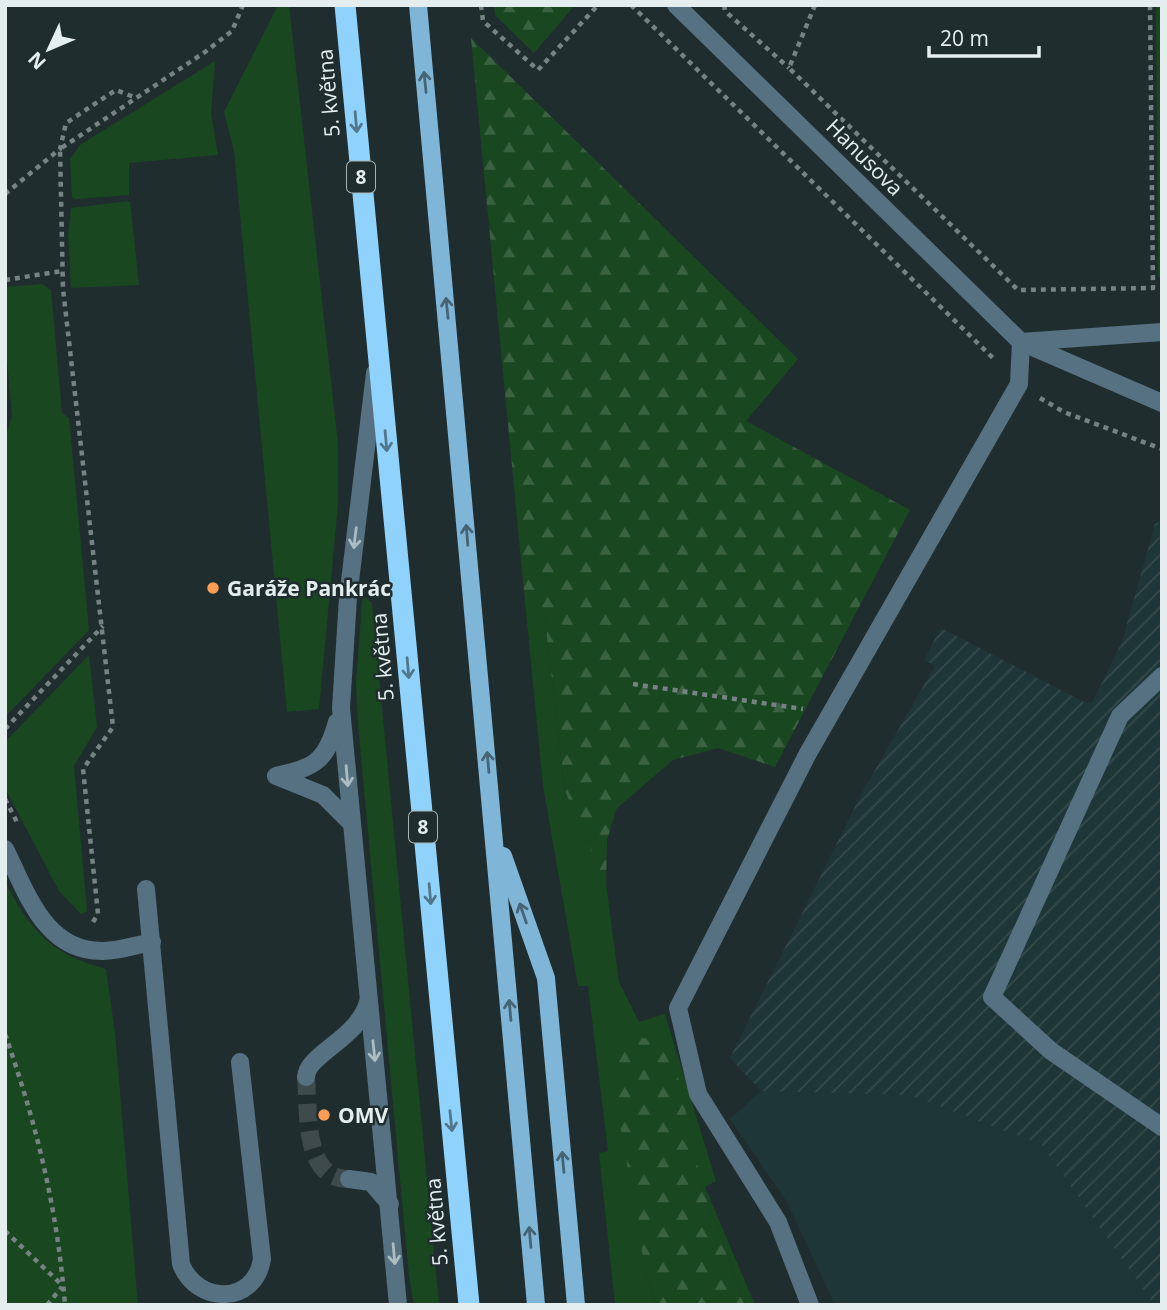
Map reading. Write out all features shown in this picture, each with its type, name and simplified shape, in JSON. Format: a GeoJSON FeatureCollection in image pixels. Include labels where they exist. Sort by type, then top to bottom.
{"type":"FeatureCollection","features":[{"type":"Feature","properties":{"kind":"highway","name":"5. května"},"geometry":{"type":"LineString","coordinates":[[345,5],[469,1305]]}},
{"type":"Feature","properties":{"kind":"main road"},"geometry":{"type":"LineString","coordinates":[[418,5],[536,1305]]}},
{"type":"Feature","properties":{"kind":"main road"},"geometry":{"type":"LineString","coordinates":[[494,830],[546,978],[576,1305]]}},
{"type":"Feature","properties":{"kind":"main road"},"geometry":{"type":"LineString","coordinates":[[572,1254],[588,1305]]}},
{"type":"Feature","properties":{"kind":"street","name":"Hanusova"},"geometry":{"type":"LineString","coordinates":[[676,5],[1021,342],[1162,403]]}},
{"type":"Feature","properties":{"kind":"street"},"geometry":{"type":"LineString","coordinates":[[810,1305],[778,1222],[698,1094],[678,1008],[826,720],[1019,384],[1021,342],[1162,332]]}},
{"type":"Feature","properties":{"kind":"street"},"geometry":{"type":"LineString","coordinates":[[377,349],[348,598],[341,708],[398,1305]]}},
{"type":"Feature","properties":{"kind":"street"},"geometry":{"type":"LineString","coordinates":[[1162,676],[1119,716],[992,997],[1052,1051],[1162,1127]]}},
{"type":"Feature","properties":{"kind":"street"},"geometry":{"type":"LineString","coordinates":[[341,708],[331,743],[324,755],[302,770],[276,776],[323,795],[351,823]]}},
{"type":"Feature","properties":{"kind":"street"},"geometry":{"type":"LineString","coordinates":[[5,849],[44,924],[57,939],[82,951],[106,952],[152,942]]}},
{"type":"Feature","properties":{"kind":"street"},"geometry":{"type":"LineString","coordinates":[[146,889],[181,1264],[186,1278],[195,1286],[214,1294],[244,1289],[257,1276],[262,1259],[240,1062]]}},
{"type":"Feature","properties":{"kind":"street"},"geometry":{"type":"LineString","coordinates":[[306,1077],[312,1063],[360,1021],[369,999]]}},
{"type":"Feature","properties":{"kind":"street"},"geometry":{"type":"LineString","coordinates":[[349,1180],[371,1182],[390,1204]]}},
{"type":"Feature","properties":{"kind":"path"},"geometry":{"type":"LineString","coordinates":[[5,194],[60,149],[232,31],[243,5]]}},
{"type":"Feature","properties":{"kind":"path"},"geometry":{"type":"LineString","coordinates":[[481,5],[483,21],[538,70],[598,5]]}},
{"type":"Feature","properties":{"kind":"path"},"geometry":{"type":"LineString","coordinates":[[631,5],[1019,384],[1064,412],[1162,449]]}},
{"type":"Feature","properties":{"kind":"path"},"geometry":{"type":"LineString","coordinates":[[724,5],[725,10],[789,68],[1018,290],[1153,288],[1150,5]]}},
{"type":"Feature","properties":{"kind":"path"},"geometry":{"type":"LineString","coordinates":[[789,68],[815,5]]}},
{"type":"Feature","properties":{"kind":"path"},"geometry":{"type":"LineString","coordinates":[[89,924],[98,914],[83,769],[113,727],[62,271],[60,149],[66,123],[116,90],[135,98]]}},
{"type":"Feature","properties":{"kind":"path"},"geometry":{"type":"LineString","coordinates":[[5,280],[62,271]]}},
{"type":"Feature","properties":{"kind":"path"},"geometry":{"type":"LineString","coordinates":[[5,729],[103,626]]}},
{"type":"Feature","properties":{"kind":"path"},"geometry":{"type":"LineString","coordinates":[[633,684],[797,706],[826,720]]}},
{"type":"Feature","properties":{"kind":"path"},"geometry":{"type":"LineString","coordinates":[[5,799],[22,833]]}},
{"type":"Feature","properties":{"kind":"path"},"geometry":{"type":"LineString","coordinates":[[5,1034],[38,1136],[55,1214],[65,1305]]}},
{"type":"Feature","properties":{"kind":"path"},"geometry":{"type":"LineString","coordinates":[[5,1231],[63,1286]]}},
{"type":"Feature","properties":{"kind":"path"},"geometry":{"type":"LineString","coordinates":[[47,1305],[63,1286]]}},
{"type":"Feature","properties":{"kind":"shaded area"},"geometry":{"type":"Polygon","coordinates":[[[1162,521],[1162,1305],[1154,1305],[1042,1145],[910,1095],[761,1091],[730,1058],[864,789],[935,666],[924,660],[941,628],[1086,703],[1092,703],[1122,642],[1155,524],[1162,521]]]}},
{"type":"Feature","properties":{"kind":"shaded area"},"geometry":{"type":"Polygon","coordinates":[[[761,1091],[910,1095],[1042,1145],[1154,1305],[835,1305],[787,1202],[730,1119],[761,1091]]]}},
{"type":"Feature","properties":{"kind":"green space"},"geometry":{"type":"Polygon","coordinates":[[[278,5],[289,5],[338,444],[338,504],[319,709],[287,712],[234,151],[224,112],[278,5]]]}},
{"type":"Feature","properties":{"kind":"green space"},"geometry":{"type":"Polygon","coordinates":[[[494,5],[575,5],[534,53],[495,15],[494,5]]]}},
{"type":"Feature","properties":{"kind":"green space"},"geometry":{"type":"Polygon","coordinates":[[[1156,5],[1162,5],[1162,277],[1158,277],[1156,5]]]}},
{"type":"Feature","properties":{"kind":"green space"},"geometry":{"type":"Polygon","coordinates":[[[471,38],[798,359],[746,421],[910,510],[775,767],[718,748],[673,760],[617,808],[607,840],[606,885],[565,791],[544,612],[526,612],[471,38]]]}},
{"type":"Feature","properties":{"kind":"green space"},"geometry":{"type":"Polygon","coordinates":[[[215,61],[211,113],[218,155],[129,163],[129,195],[75,199],[72,197],[70,159],[80,145],[215,61]]]}},
{"type":"Feature","properties":{"kind":"green space"},"geometry":{"type":"Polygon","coordinates":[[[130,201],[139,285],[71,288],[68,235],[71,208],[130,201]]]}},
{"type":"Feature","properties":{"kind":"green space"},"geometry":{"type":"Polygon","coordinates":[[[42,284],[51,290],[62,413],[69,418],[89,630],[5,717],[5,439],[12,416],[5,337],[5,287],[42,284]]]}},
{"type":"Feature","properties":{"kind":"green space"},"geometry":{"type":"Polygon","coordinates":[[[365,597],[372,603],[439,1305],[414,1305],[409,1276],[358,724],[356,684],[362,601],[365,597]]]}},
{"type":"Feature","properties":{"kind":"green space"},"geometry":{"type":"Polygon","coordinates":[[[544,611],[565,791],[606,883],[619,982],[639,1022],[665,1014],[716,1181],[705,1187],[755,1305],[745,1305],[701,1182],[645,1268],[657,1305],[615,1305],[599,1153],[608,1151],[588,986],[578,986],[543,786],[526,612],[544,611]]]}},
{"type":"Feature","properties":{"kind":"green space"},"geometry":{"type":"Polygon","coordinates":[[[89,655],[97,727],[74,766],[87,911],[81,914],[59,891],[5,788],[5,742],[89,655]]]}},
{"type":"Feature","properties":{"kind":"green space"},"geometry":{"type":"Polygon","coordinates":[[[5,882],[24,915],[45,939],[70,956],[106,969],[115,1033],[138,1305],[5,1305],[5,882]]]}},
{"type":"Feature","properties":{"kind":"green space"},"geometry":{"type":"Polygon","coordinates":[[[631,1037],[645,1038],[664,1048],[677,1073],[701,1182],[745,1305],[657,1305],[645,1268],[611,1072],[617,1049],[631,1037]]]}},
{"type":"Feature","properties":{"kind":"tunnel"},"geometry":{"type":"LineString","coordinates":[[306,1077],[311,1140],[316,1155],[323,1168],[334,1176],[349,1179]]}},
{"type":"Feature","properties":{"kind":"place","name":"Garáže Pankrác"},"geometry":{"type":"Point","coordinates":[213,588]}},
{"type":"Feature","properties":{"kind":"place","name":"OMV"},"geometry":{"type":"Point","coordinates":[324,1115]}}]}
